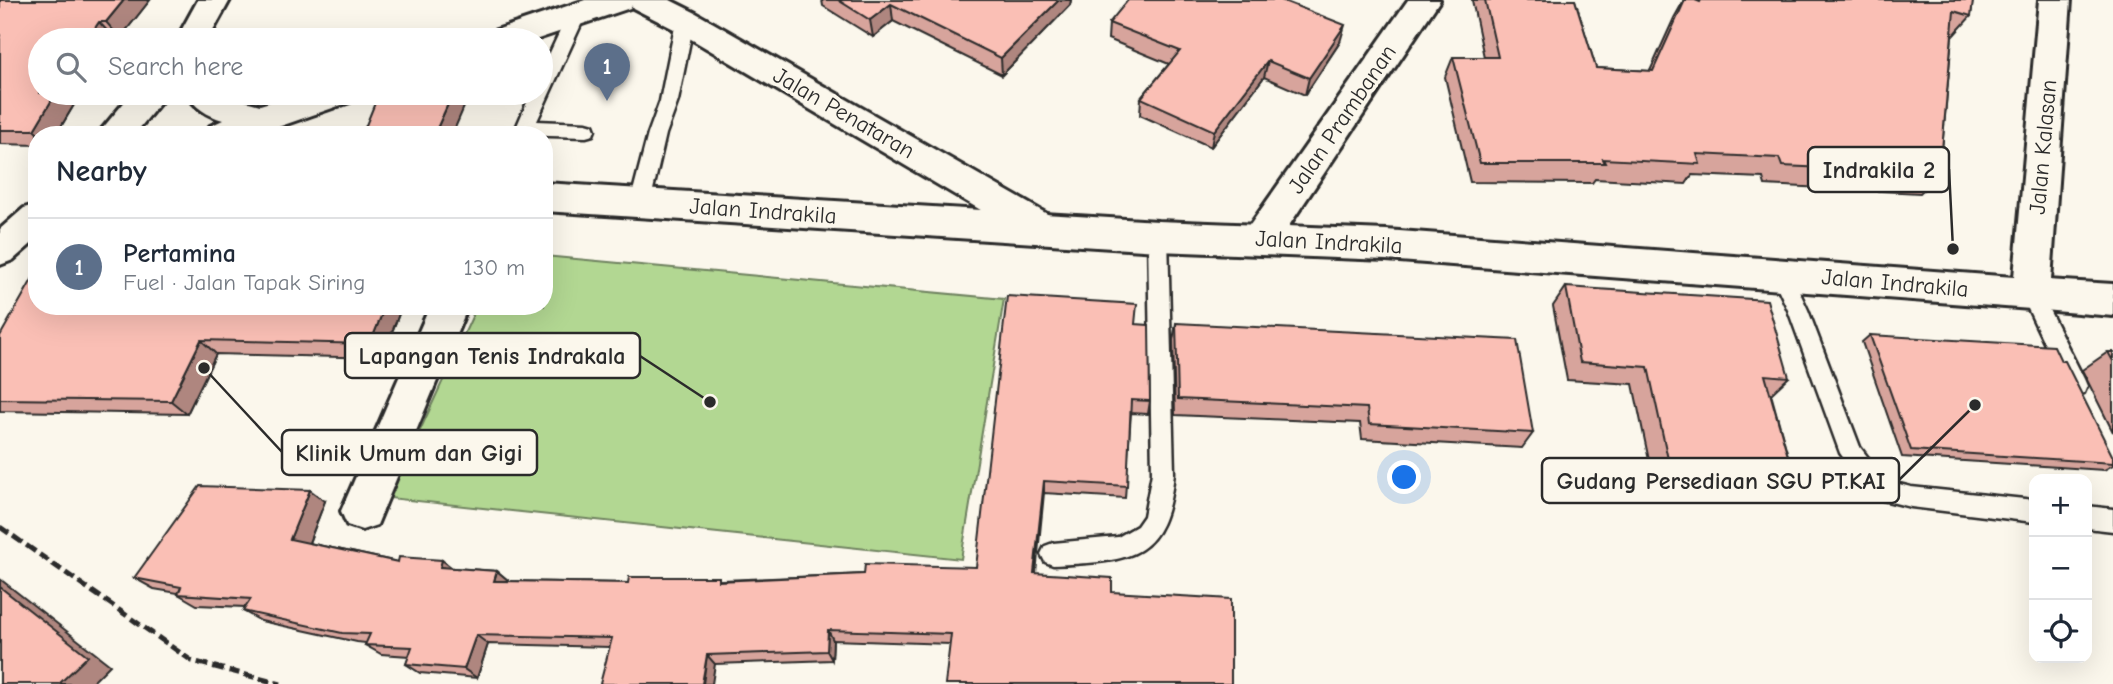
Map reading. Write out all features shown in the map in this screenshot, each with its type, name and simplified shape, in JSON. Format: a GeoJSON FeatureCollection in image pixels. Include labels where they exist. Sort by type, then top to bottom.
{"type":"FeatureCollection","features":[{"type":"Feature","properties":{"kind":"street"},"geometry":{"type":"LineString","coordinates":[[199,28],[214,0]]}},
{"type":"Feature","properties":{"kind":"street"},"geometry":{"type":"LineString","coordinates":[[538,28],[619,0]]}},
{"type":"Feature","properties":{"kind":"street","name":"Jalan Penataran"},"geometry":{"type":"LineString","coordinates":[[644,0],[685,21],[1043,229]]}},
{"type":"Feature","properties":{"kind":"street","name":"Jalan Prambanan"},"geometry":{"type":"LineString","coordinates":[[1261,238],[1424,0]]}},
{"type":"Feature","properties":{"kind":"street","name":"Jalan Kalasan"},"geometry":{"type":"LineString","coordinates":[[2031,293],[2055,0]]}},
{"type":"Feature","properties":{"kind":"street"},"geometry":{"type":"LineString","coordinates":[[122,126],[140,105]]}},
{"type":"Feature","properties":{"kind":"street"},"geometry":{"type":"LineString","coordinates":[[218,105],[260,118]]}},
{"type":"Feature","properties":{"kind":"street"},"geometry":{"type":"LineString","coordinates":[[242,126],[301,105]]}},
{"type":"Feature","properties":{"kind":"street","name":"Jalan Indrakila"},"geometry":{"type":"LineString","coordinates":[[553,198],[1158,236],[1261,238],[1781,273],[2113,300]]}},
{"type":"Feature","properties":{"kind":"street"},"geometry":{"type":"LineString","coordinates":[[0,250],[28,226]]}},
{"type":"Feature","properties":{"kind":"street"},"geometry":{"type":"LineString","coordinates":[[362,511],[445,315]]}},
{"type":"Feature","properties":{"kind":"lane"},"geometry":{"type":"LineString","coordinates":[[553,65],[576,16]]}},
{"type":"Feature","properties":{"kind":"lane"},"geometry":{"type":"LineString","coordinates":[[640,203],[652,133],[669,101],[685,21]]}},
{"type":"Feature","properties":{"kind":"lane"},"geometry":{"type":"LineString","coordinates":[[525,126],[534,105]]}},
{"type":"Feature","properties":{"kind":"lane"},"geometry":{"type":"LineString","coordinates":[[553,131],[586,130]]}},
{"type":"Feature","properties":{"kind":"lane"},"geometry":{"type":"LineString","coordinates":[[1053,554],[1101,552],[1124,546],[1150,531],[1157,516],[1161,503],[1163,473],[1158,236]]}},
{"type":"Feature","properties":{"kind":"lane"},"geometry":{"type":"LineString","coordinates":[[1781,273],[1798,310],[1851,453],[1874,483],[1891,493],[1911,497],[2029,510]]}},
{"type":"Feature","properties":{"kind":"lane"},"geometry":{"type":"LineString","coordinates":[[2031,293],[2085,403]]}},
{"type":"Feature","properties":{"kind":"lane"},"geometry":{"type":"LineString","coordinates":[[2092,518],[2113,520]]}},
{"type":"Feature","properties":{"kind":"green space"},"geometry":{"type":"Polygon","coordinates":[[[553,257],[1004,299],[961,559],[389,498],[473,315],[553,315],[553,257]]]}},
{"type":"Feature","properties":{"kind":"building"},"geometry":{"type":"Polygon","coordinates":[[[0,0],[124,0],[106,22],[99,22],[95,28],[28,28],[28,105],[49,105],[36,126],[28,126],[28,130],[0,130],[0,0]]]}},
{"type":"Feature","properties":{"kind":"building"},"geometry":{"type":"Polygon","coordinates":[[[838,0],[1059,0],[1001,58],[891,4],[870,20],[838,0]]]}},
{"type":"Feature","properties":{"kind":"building"},"geometry":{"type":"Polygon","coordinates":[[[1128,0],[1281,0],[1345,25],[1309,78],[1268,61],[1214,131],[1141,98],[1180,51],[1109,23],[1128,0]]]}},
{"type":"Feature","properties":{"kind":"building"},"geometry":{"type":"Polygon","coordinates":[[[1485,0],[1575,0],[1596,68],[1653,71],[1685,0],[1973,0],[1971,16],[1954,11],[1940,173],[1782,166],[1779,158],[1697,154],[1700,164],[1603,159],[1605,163],[1480,163],[1453,57],[1498,57],[1485,0]]]}},
{"type":"Feature","properties":{"kind":"building"},"geometry":{"type":"Polygon","coordinates":[[[374,105],[448,105],[438,126],[366,126],[374,105]]]}},
{"type":"Feature","properties":{"kind":"building"},"geometry":{"type":"Polygon","coordinates":[[[28,287],[28,315],[381,315],[370,344],[201,340],[171,401],[0,399],[0,336],[28,287]]]}},
{"type":"Feature","properties":{"kind":"building"},"geometry":{"type":"Polygon","coordinates":[[[1566,287],[1767,300],[1789,377],[1765,375],[1795,481],[1671,473],[1648,367],[1580,362],[1566,287]]]}},
{"type":"Feature","properties":{"kind":"building"},"geometry":{"type":"Polygon","coordinates":[[[1007,296],[1137,304],[1135,324],[1149,325],[1150,401],[1131,400],[1127,486],[1044,481],[1034,573],[1112,578],[1112,592],[1231,599],[1231,684],[945,684],[951,634],[828,630],[827,651],[707,655],[702,684],[600,684],[612,638],[476,635],[464,669],[406,664],[412,647],[365,645],[370,634],[342,633],[243,611],[251,599],[178,594],[181,587],[134,578],[200,486],[310,490],[290,539],[398,562],[399,557],[442,560],[440,567],[497,571],[494,581],[628,583],[629,577],[719,577],[719,581],[864,574],[865,564],[976,567],[1007,296]]]}},
{"type":"Feature","properties":{"kind":"building"},"geometry":{"type":"Polygon","coordinates":[[[1176,323],[1517,340],[1533,433],[1369,424],[1367,408],[1178,399],[1176,323]]]}},
{"type":"Feature","properties":{"kind":"building"},"geometry":{"type":"Polygon","coordinates":[[[1870,335],[2054,346],[2061,361],[2065,361],[2113,457],[2113,463],[1911,450],[1870,335]]]}},
{"type":"Feature","properties":{"kind":"building"},"geometry":{"type":"Polygon","coordinates":[[[0,587],[88,656],[59,684],[0,684],[0,587]]]}},
{"type":"Feature","properties":{"kind":"railway"},"geometry":{"type":"LineString","coordinates":[[0,527],[192,661],[281,684]]}},
{"type":"Feature","properties":{"kind":"place","name":"Pertamina"},"geometry":{"type":"Point","coordinates":[607,101]}},
{"type":"Feature","properties":{"kind":"place","name":"Indrakila 2"},"geometry":{"type":"Point","coordinates":[1953,249]}},
{"type":"Feature","properties":{"kind":"place","name":"Klinik Umum dan Gigi"},"geometry":{"type":"Point","coordinates":[204,368]}},
{"type":"Feature","properties":{"kind":"place","name":"Lapangan Tenis Indrakala"},"geometry":{"type":"Point","coordinates":[710,402]}},
{"type":"Feature","properties":{"kind":"place","name":"Gudang Persediaan SGU PT.KAI"},"geometry":{"type":"Point","coordinates":[1975,405]}}]}
